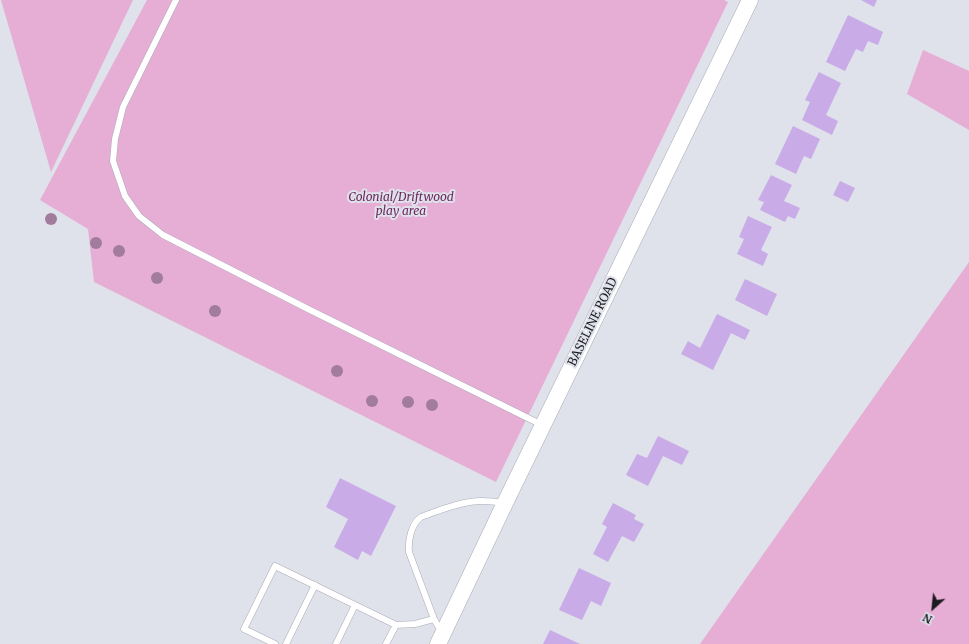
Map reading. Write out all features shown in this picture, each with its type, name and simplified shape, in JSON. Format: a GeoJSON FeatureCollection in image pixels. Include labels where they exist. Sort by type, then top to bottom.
{"type":"FeatureCollection","features":[{"type":"Feature","properties":{"kind":"street","name":"BASELINE ROAD"},"geometry":{"type":"LineString","coordinates":[[441,639],[505,503],[750,0]]}},
{"type":"Feature","properties":{"kind":"lane"},"geometry":{"type":"LineString","coordinates":[[176,0],[122,107],[115,139],[113,161],[125,196],[139,216],[163,235],[543,426]]}},
{"type":"Feature","properties":{"kind":"lane"},"geometry":{"type":"LineString","coordinates":[[441,639],[409,552],[408,545],[411,531],[420,518],[442,509],[483,501],[505,503]]}},
{"type":"Feature","properties":{"kind":"lane"},"geometry":{"type":"LineString","coordinates":[[275,644],[244,629],[275,566],[396,625],[415,624],[434,619]]}},
{"type":"Feature","properties":{"kind":"lane"},"geometry":{"type":"LineString","coordinates":[[286,644],[315,585]]}},
{"type":"Feature","properties":{"kind":"lane"},"geometry":{"type":"LineString","coordinates":[[336,644],[355,605]]}},
{"type":"Feature","properties":{"kind":"lane"},"geometry":{"type":"LineString","coordinates":[[386,644],[396,625]]}},
{"type":"Feature","properties":{"kind":"green space"},"geometry":{"type":"Polygon","coordinates":[[[1,0],[133,0],[51,172],[1,0]]]}},
{"type":"Feature","properties":{"kind":"green space","name":"Colonial/Driftwood play area"},"geometry":{"type":"Polygon","coordinates":[[[147,0],[724,0],[728,2],[496,482],[94,282],[88,229],[40,200],[147,0]]]}},
{"type":"Feature","properties":{"kind":"green space"},"geometry":{"type":"Polygon","coordinates":[[[923,50],[969,71],[969,130],[907,94],[923,50]]]}},
{"type":"Feature","properties":{"kind":"green space"},"geometry":{"type":"Polygon","coordinates":[[[969,262],[969,644],[700,644],[969,262]]]}},
{"type":"Feature","properties":{"kind":"building"},"geometry":{"type":"Polygon","coordinates":[[[861,0],[877,0],[874,7],[861,0]]]}},
{"type":"Feature","properties":{"kind":"building"},"geometry":{"type":"Polygon","coordinates":[[[848,15],[883,32],[878,45],[868,41],[863,52],[856,49],[845,71],[826,62],[848,15]]]}},
{"type":"Feature","properties":{"kind":"building"},"geometry":{"type":"Polygon","coordinates":[[[819,72],[841,83],[826,115],[838,121],[832,135],[802,120],[810,102],[805,100],[819,72]]]}},
{"type":"Feature","properties":{"kind":"building"},"geometry":{"type":"Polygon","coordinates":[[[793,126],[820,139],[811,159],[804,156],[796,174],[775,164],[793,126]]]}},
{"type":"Feature","properties":{"kind":"building"},"geometry":{"type":"Polygon","coordinates":[[[771,175],[792,185],[784,201],[800,208],[795,219],[788,216],[785,222],[760,210],[764,202],[758,200],[771,175]]]}},
{"type":"Feature","properties":{"kind":"building"},"geometry":{"type":"Polygon","coordinates":[[[840,181],[855,188],[848,202],[833,195],[840,181]]]}},
{"type":"Feature","properties":{"kind":"building"},"geometry":{"type":"Polygon","coordinates":[[[748,216],[772,227],[761,250],[768,254],[763,266],[737,254],[744,239],[739,237],[748,216]]]}},
{"type":"Feature","properties":{"kind":"building"},"geometry":{"type":"Polygon","coordinates":[[[745,279],[777,294],[767,316],[735,300],[745,279]]]}},
{"type":"Feature","properties":{"kind":"building"},"geometry":{"type":"Polygon","coordinates":[[[717,314],[750,330],[745,340],[731,333],[713,370],[681,354],[688,341],[700,348],[717,314]]]}},
{"type":"Feature","properties":{"kind":"building"},"geometry":{"type":"Polygon","coordinates":[[[658,436],[689,451],[682,465],[663,456],[648,486],[626,475],[637,454],[647,458],[658,436]]]}},
{"type":"Feature","properties":{"kind":"building"},"geometry":{"type":"Polygon","coordinates":[[[340,478],[396,506],[371,556],[362,551],[358,560],[334,547],[348,519],[326,507],[340,478]]]}},
{"type":"Feature","properties":{"kind":"building"},"geometry":{"type":"Polygon","coordinates":[[[613,503],[636,515],[634,519],[644,524],[634,542],[622,536],[608,562],[593,554],[607,527],[602,524],[613,503]]]}},
{"type":"Feature","properties":{"kind":"building"},"geometry":{"type":"Polygon","coordinates":[[[579,568],[611,583],[601,606],[591,601],[582,620],[559,610],[579,568]]]}},
{"type":"Feature","properties":{"kind":"building"},"geometry":{"type":"Polygon","coordinates":[[[550,630],[580,644],[543,644],[550,630]]]}}]}
